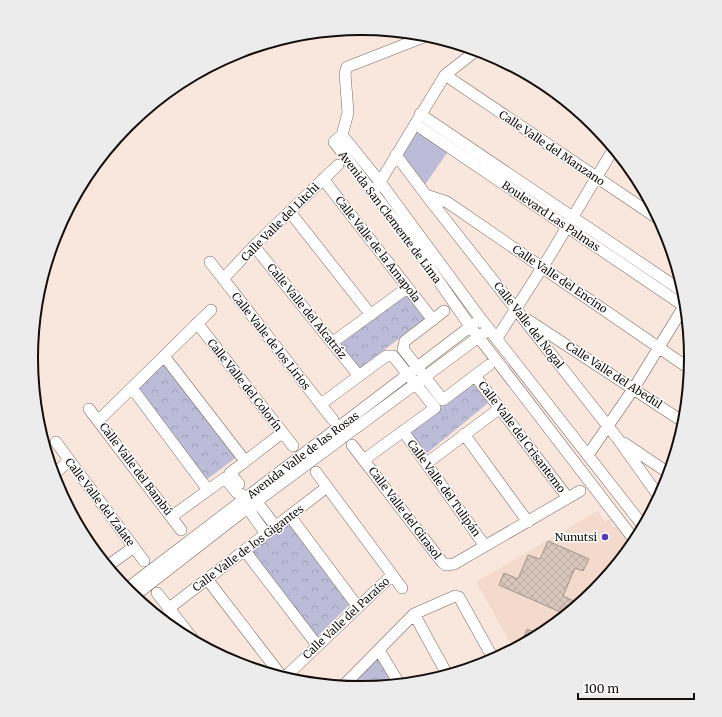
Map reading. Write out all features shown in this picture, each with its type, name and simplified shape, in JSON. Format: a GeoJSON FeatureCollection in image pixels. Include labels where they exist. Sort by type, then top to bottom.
{"type":"FeatureCollection","features":[{"type":"Feature","properties":{"kind":"street"},"geometry":{"type":"LineString","coordinates":[[342,135],[348,113],[345,73],[347,67],[416,40]]}},
{"type":"Feature","properties":{"kind":"street"},"geometry":{"type":"LineString","coordinates":[[373,192],[445,75],[471,54]]}},
{"type":"Feature","properties":{"kind":"street","name":"Calle Valle del Manzano"},"geometry":{"type":"LineString","coordinates":[[445,75],[650,213]]}},
{"type":"Feature","properties":{"kind":"street","name":"Boulevard Las Palmas"},"geometry":{"type":"LineString","coordinates":[[420,114],[679,301]]}},
{"type":"Feature","properties":{"kind":"street","name":"Boulevard Las Palmas"},"geometry":{"type":"LineString","coordinates":[[415,124],[569,222],[676,288]]}},
{"type":"Feature","properties":{"kind":"street","name":"Avenida San Clemente de Lima"},"geometry":{"type":"LineString","coordinates":[[631,536],[470,326],[413,244],[334,142],[342,135],[380,182],[481,319],[640,522]]}},
{"type":"Feature","properties":{"kind":"street"},"geometry":{"type":"LineString","coordinates":[[493,334],[519,312],[542,267],[611,153]]}},
{"type":"Feature","properties":{"kind":"street","name":"Calle Valle del Nogal"},"geometry":{"type":"LineString","coordinates":[[396,154],[426,195],[618,438],[656,492]]}},
{"type":"Feature","properties":{"kind":"street","name":"Calle Valle del Litchi"},"geometry":{"type":"LineString","coordinates":[[223,279],[254,246],[338,165]]}},
{"type":"Feature","properties":{"kind":"street","name":"Calle Valle de la Amapola"},"geometry":{"type":"LineString","coordinates":[[323,179],[433,320]]}},
{"type":"Feature","properties":{"kind":"street","name":"Calle Valle del Encino"},"geometry":{"type":"LineString","coordinates":[[426,195],[448,202],[684,365]]}},
{"type":"Feature","properties":{"kind":"street"},"geometry":{"type":"LineString","coordinates":[[290,212],[371,315]]}},
{"type":"Feature","properties":{"kind":"street","name":"Calle Valle del Alcatráz"},"geometry":{"type":"LineString","coordinates":[[254,246],[359,376]]}},
{"type":"Feature","properties":{"kind":"street","name":"Calle Valle de los Lirios"},"geometry":{"type":"LineString","coordinates":[[210,262],[333,420]]}},
{"type":"Feature","properties":{"kind":"street"},"geometry":{"type":"LineString","coordinates":[[333,342],[408,288]]}},
{"type":"Feature","properties":{"kind":"street"},"geometry":{"type":"LineString","coordinates":[[99,420],[211,310]]}},
{"type":"Feature","properties":{"kind":"street"},"geometry":{"type":"LineString","coordinates":[[365,459],[435,408],[416,376],[403,349],[403,344],[444,311]]}},
{"type":"Feature","properties":{"kind":"street","name":"Calle Valle del Abedul"},"geometry":{"type":"LineString","coordinates":[[519,312],[679,419]]}},
{"type":"Feature","properties":{"kind":"street"},"geometry":{"type":"LineString","coordinates":[[588,455],[634,388],[681,313]]}},
{"type":"Feature","properties":{"kind":"street","name":"Avenida Valle de las Rosas"},"geometry":{"type":"LineString","coordinates":[[416,376],[470,326],[481,319]]}},
{"type":"Feature","properties":{"kind":"street","name":"Calle Valle del Colorín"},"geometry":{"type":"LineString","coordinates":[[197,324],[282,433],[294,446]]}},
{"type":"Feature","properties":{"kind":"street","name":"Avenida Valle de las Rosas"},"geometry":{"type":"LineString","coordinates":[[131,586],[416,376],[479,337],[493,334]]}},
{"type":"Feature","properties":{"kind":"street"},"geometry":{"type":"LineString","coordinates":[[320,404],[389,355],[393,356],[443,400],[488,365]]}},
{"type":"Feature","properties":{"kind":"street"},"geometry":{"type":"LineString","coordinates":[[164,356],[245,461]]}},
{"type":"Feature","properties":{"kind":"street","name":"Calle Valle del Crisantemo"},"geometry":{"type":"LineString","coordinates":[[475,376],[568,498]]}},
{"type":"Feature","properties":{"kind":"street"},"geometry":{"type":"LineString","coordinates":[[132,388],[208,490]]}},
{"type":"Feature","properties":{"kind":"street"},"geometry":{"type":"LineString","coordinates":[[427,463],[500,408]]}},
{"type":"Feature","properties":{"kind":"street","name":"Calle Valle del Bambú"},"geometry":{"type":"LineString","coordinates":[[89,409],[99,420],[181,530]]}},
{"type":"Feature","properties":{"kind":"street","name":"Calle Valle del Tulipán"},"geometry":{"type":"LineString","coordinates":[[403,432],[427,463],[485,546]]}},
{"type":"Feature","properties":{"kind":"street"},"geometry":{"type":"LineString","coordinates":[[171,517],[228,476],[282,433]]}},
{"type":"Feature","properties":{"kind":"street"},"geometry":{"type":"LineString","coordinates":[[464,434],[528,522]]}},
{"type":"Feature","properties":{"kind":"street"},"geometry":{"type":"LineString","coordinates":[[618,438],[664,470]]}},
{"type":"Feature","properties":{"kind":"street","name":"Calle Valle del Zalate"},"geometry":{"type":"LineString","coordinates":[[56,442],[144,561]]}},
{"type":"Feature","properties":{"kind":"street","name":"Calle Valle del Girasol"},"geometry":{"type":"LineString","coordinates":[[352,445],[365,459],[442,562],[446,565],[454,564],[485,546]]}},
{"type":"Feature","properties":{"kind":"street"},"geometry":{"type":"LineString","coordinates":[[58,471],[69,460]]}},
{"type":"Feature","properties":{"kind":"street"},"geometry":{"type":"LineString","coordinates":[[316,472],[402,588]]}},
{"type":"Feature","properties":{"kind":"street"},"geometry":{"type":"LineString","coordinates":[[228,476],[237,493],[260,506],[276,527]]}},
{"type":"Feature","properties":{"kind":"street","name":"Calle Valle de los Gigantes"},"geometry":{"type":"LineString","coordinates":[[168,609],[327,488]]}},
{"type":"Feature","properties":{"kind":"street"},"geometry":{"type":"LineString","coordinates":[[485,546],[580,491]]}},
{"type":"Feature","properties":{"kind":"street"},"geometry":{"type":"LineString","coordinates":[[247,500],[251,513],[266,534]]}},
{"type":"Feature","properties":{"kind":"street","name":"Avenida Valle de las Rosas"},"geometry":{"type":"LineString","coordinates":[[138,593],[247,500]]}},
{"type":"Feature","properties":{"kind":"street"},"geometry":{"type":"LineString","coordinates":[[290,516],[358,607]]}},
{"type":"Feature","properties":{"kind":"street"},"geometry":{"type":"LineString","coordinates":[[111,563],[134,547]]}},
{"type":"Feature","properties":{"kind":"street"},"geometry":{"type":"LineString","coordinates":[[245,551],[317,645]]}},
{"type":"Feature","properties":{"kind":"street","name":"Calle Valle del Paraíso"},"geometry":{"type":"LineString","coordinates":[[288,674],[392,575]]}},
{"type":"Feature","properties":{"kind":"street"},"geometry":{"type":"LineString","coordinates":[[207,580],[277,671]]}},
{"type":"Feature","properties":{"kind":"street"},"geometry":{"type":"LineString","coordinates":[[156,593],[185,630]]}},
{"type":"Feature","properties":{"kind":"street"},"geometry":{"type":"LineString","coordinates":[[349,681],[414,614],[455,596],[459,597],[491,654]]}},
{"type":"Feature","properties":{"kind":"street"},"geometry":{"type":"LineString","coordinates":[[414,614],[445,671]]}},
{"type":"Feature","properties":{"kind":"street"},"geometry":{"type":"LineString","coordinates":[[379,650],[397,680]]}},
{"type":"Feature","properties":{"kind":"shaded area"},"geometry":{"type":"Polygon","coordinates":[[[598,511],[605,522],[611,518],[613,521],[611,526],[619,528],[628,541],[604,572],[574,602],[541,627],[512,645],[476,582],[598,511]]]}},
{"type":"Feature","properties":{"kind":"green space"},"geometry":{"type":"Polygon","coordinates":[[[417,129],[449,150],[424,186],[401,154],[417,129]]]}},
{"type":"Feature","properties":{"kind":"green space"},"geometry":{"type":"Polygon","coordinates":[[[407,294],[425,319],[359,369],[340,344],[407,294]]]}},
{"type":"Feature","properties":{"kind":"green space"},"geometry":{"type":"Polygon","coordinates":[[[164,361],[238,456],[206,480],[138,389],[164,361]]]}},
{"type":"Feature","properties":{"kind":"green space"},"geometry":{"type":"Polygon","coordinates":[[[472,383],[488,403],[426,454],[409,432],[472,383]]]}},
{"type":"Feature","properties":{"kind":"green space"},"geometry":{"type":"Polygon","coordinates":[[[290,521],[350,604],[316,638],[250,551],[290,521]]]}},
{"type":"Feature","properties":{"kind":"green space"},"geometry":{"type":"Polygon","coordinates":[[[377,657],[391,680],[361,682],[351,682],[377,657]]]}},
{"type":"Feature","properties":{"kind":"building"},"geometry":{"type":"Polygon","coordinates":[[[548,541],[589,559],[583,571],[575,568],[563,596],[575,601],[561,612],[499,585],[504,573],[518,579],[528,555],[540,559],[548,541]]]}},
{"type":"Feature","properties":{"kind":"building"},"geometry":{"type":"Polygon","coordinates":[[[527,629],[534,632],[523,639],[527,629]]]}},
{"type":"Feature","properties":{"kind":"place","name":"Nunutsi"},"geometry":{"type":"Point","coordinates":[605,537]}}]}
